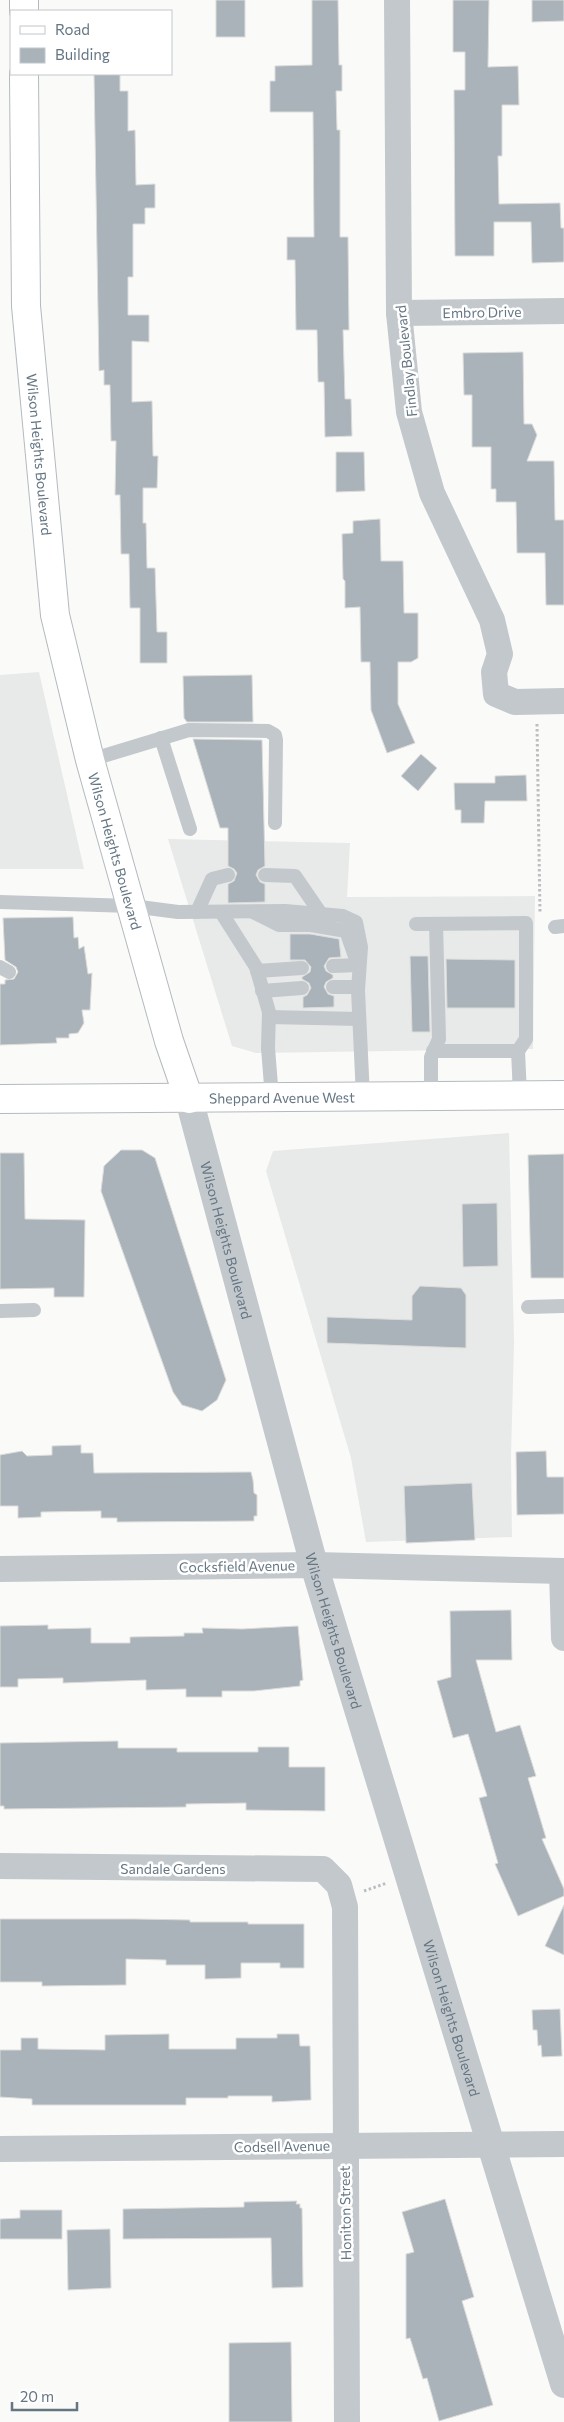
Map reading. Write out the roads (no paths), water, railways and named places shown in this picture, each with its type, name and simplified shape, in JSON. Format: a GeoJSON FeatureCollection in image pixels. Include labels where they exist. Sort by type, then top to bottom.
{"type":"FeatureCollection","features":[{"type":"Feature","properties":{"kind":"main road","name":"Wilson Heights Boulevard"},"geometry":{"type":"LineString","coordinates":[[24,75],[26,306],[55,615],[90,760],[169,1041],[188,1099]]}},
{"type":"Feature","properties":{"kind":"main road","name":"Sheppard Avenue West"},"geometry":{"type":"LineString","coordinates":[[0,1099],[564,1095]]}},
{"type":"Feature","properties":{"kind":"street","name":"Findlay Boulevard"},"geometry":{"type":"LineString","coordinates":[[397,0],[400,313],[409,412],[432,494],[492,620],[500,654],[494,672],[496,694],[515,702],[564,701]]}},
{"type":"Feature","properties":{"kind":"street","name":"Embro Drive"},"geometry":{"type":"LineString","coordinates":[[400,313],[564,311]]}},
{"type":"Feature","properties":{"kind":"street","name":"Wilson Heights Boulevard"},"geometry":{"type":"LineString","coordinates":[[188,1099],[314,1565],[564,2384]]}},
{"type":"Feature","properties":{"kind":"street","name":"Cocksfield Avenue"},"geometry":{"type":"LineString","coordinates":[[0,1569],[314,1565],[563,1571]]}},
{"type":"Feature","properties":{"kind":"street"},"geometry":{"type":"LineString","coordinates":[[563,1571],[564,1638]]}},
{"type":"Feature","properties":{"kind":"street","name":"Sandale Gardens"},"geometry":{"type":"LineString","coordinates":[[0,1866],[323,1868],[341,1892]]}},
{"type":"Feature","properties":{"kind":"street","name":"Honiton Street"},"geometry":{"type":"LineString","coordinates":[[341,1892],[344,1907],[347,2422]]}},
{"type":"Feature","properties":{"kind":"street","name":"Codsell Avenue"},"geometry":{"type":"LineString","coordinates":[[0,2149],[490,2143],[564,2144]]}},
{"type":"Feature","properties":{"kind":"lane"},"geometry":{"type":"LineString","coordinates":[[90,760],[189,730],[264,730],[272,732],[276,740],[276,823]]}},
{"type":"Feature","properties":{"kind":"lane"},"geometry":{"type":"LineString","coordinates":[[161,738],[190,829]]}},
{"type":"Feature","properties":{"kind":"lane"},"geometry":{"type":"LineString","coordinates":[[197,912],[212,879],[228,875]]}},
{"type":"Feature","properties":{"kind":"lane"},"geometry":{"type":"LineString","coordinates":[[265,875],[295,876],[322,914]]}},
{"type":"Feature","properties":{"kind":"lane"},"geometry":{"type":"LineString","coordinates":[[0,902],[132,906],[178,912],[322,914],[343,916],[356,922],[361,947],[358,965],[358,1019],[363,1097]]}},
{"type":"Feature","properties":{"kind":"lane"},"geometry":{"type":"LineString","coordinates":[[221,912],[257,971],[268,1017],[272,1098]]}},
{"type":"Feature","properties":{"kind":"lane"},"geometry":{"type":"LineString","coordinates":[[253,912],[279,925],[311,925],[346,930],[358,965]]}},
{"type":"Feature","properties":{"kind":"lane"},"geometry":{"type":"LineString","coordinates":[[416,924],[526,923],[526,1039],[518,1051],[520,1095]]}},
{"type":"Feature","properties":{"kind":"lane"},"geometry":{"type":"LineString","coordinates":[[431,1096],[431,1057],[439,1039],[436,924]]}},
{"type":"Feature","properties":{"kind":"lane"},"geometry":{"type":"LineString","coordinates":[[333,966],[358,965]]}},
{"type":"Feature","properties":{"kind":"lane"},"geometry":{"type":"LineString","coordinates":[[257,971],[302,968]]}},
{"type":"Feature","properties":{"kind":"lane"},"geometry":{"type":"LineString","coordinates":[[333,987],[358,987]]}},
{"type":"Feature","properties":{"kind":"lane"},"geometry":{"type":"LineString","coordinates":[[262,991],[302,988]]}},
{"type":"Feature","properties":{"kind":"lane"},"geometry":{"type":"LineString","coordinates":[[268,1017],[358,1019]]}},
{"type":"Feature","properties":{"kind":"lane"},"geometry":{"type":"LineString","coordinates":[[434,1052],[518,1051]]}},
{"type":"Feature","properties":{"kind":"lane"},"geometry":{"type":"LineString","coordinates":[[528,1307],[564,1306]]}},
{"type":"Feature","properties":{"kind":"lane"},"geometry":{"type":"LineString","coordinates":[[0,1311],[34,1310]]}}]}
